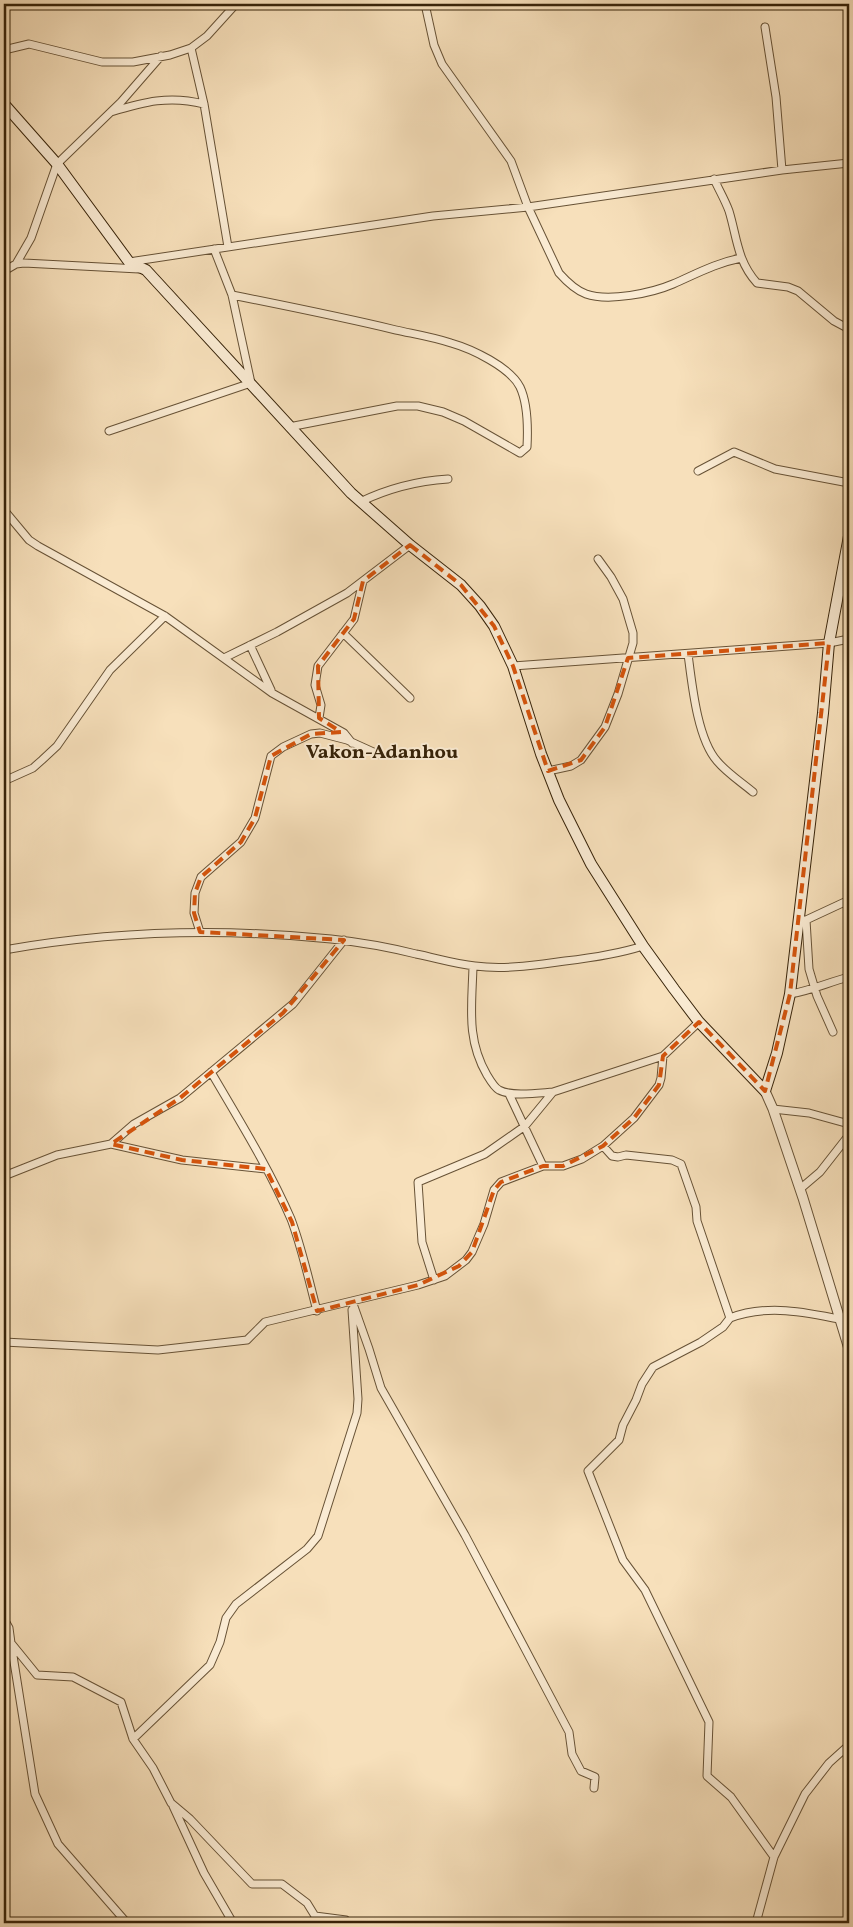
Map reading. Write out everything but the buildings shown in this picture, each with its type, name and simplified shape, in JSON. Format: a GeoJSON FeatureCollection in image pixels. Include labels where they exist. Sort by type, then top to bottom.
{"type":"FeatureCollection","features":[{"type":"Feature","properties":{"kind":"main road"},"geometry":{"type":"LineString","coordinates":[[4,104],[57,164],[129,262],[146,270],[360,502],[461,586],[480,606],[494,626],[513,666],[548,771],[567,818],[591,864],[643,946],[699,1022],[765,1091],[779,1044],[803,920],[814,784],[829,643],[849,536]]}},
{"type":"Feature","properties":{"kind":"street"},"geometry":{"type":"LineString","coordinates":[[4,50],[22,45],[37,45],[110,63],[133,62],[191,48],[208,36],[236,4]]}},
{"type":"Feature","properties":{"kind":"street"},"geometry":{"type":"LineString","coordinates":[[425,4],[434,45],[442,64],[511,161],[528,207],[559,273],[576,289],[586,294],[598,296],[627,295],[659,288],[709,267],[741,258]]}},
{"type":"Feature","properties":{"kind":"street"},"geometry":{"type":"LineString","coordinates":[[765,27],[776,98],[782,170]]}},
{"type":"Feature","properties":{"kind":"street"},"geometry":{"type":"LineString","coordinates":[[191,48],[204,104],[228,247]]}},
{"type":"Feature","properties":{"kind":"street"},"geometry":{"type":"LineString","coordinates":[[16,264],[31,238],[57,164],[110,113],[161,56]]}},
{"type":"Feature","properties":{"kind":"street"},"geometry":{"type":"LineString","coordinates":[[110,113],[159,100],[187,100],[204,104]]}},
{"type":"Feature","properties":{"kind":"street"},"geometry":{"type":"LineString","coordinates":[[129,262],[433,216],[528,207],[714,179],[849,163]]}},
{"type":"Feature","properties":{"kind":"street"},"geometry":{"type":"LineString","coordinates":[[714,179],[729,211],[734,238],[741,258],[757,283],[788,287],[798,292],[834,321],[849,329]]}},
{"type":"Feature","properties":{"kind":"street"},"geometry":{"type":"LineString","coordinates":[[109,431],[251,383],[232,295],[214,250]]}},
{"type":"Feature","properties":{"kind":"street"},"geometry":{"type":"LineString","coordinates":[[4,270],[16,264],[38,263],[146,270]]}},
{"type":"Feature","properties":{"kind":"street"},"geometry":{"type":"LineString","coordinates":[[232,295],[370,324],[451,343],[472,351],[508,372],[520,386],[528,430],[527,447],[520,453],[464,421],[443,412],[418,406],[382,408],[289,427]]}},
{"type":"Feature","properties":{"kind":"street"},"geometry":{"type":"LineString","coordinates":[[698,471],[734,452],[775,469],[849,483]]}},
{"type":"Feature","properties":{"kind":"street"},"geometry":{"type":"LineString","coordinates":[[360,502],[397,487],[424,481],[448,479]]}},
{"type":"Feature","properties":{"kind":"street"},"geometry":{"type":"LineString","coordinates":[[4,510],[29,540],[166,616],[272,693],[344,733],[352,743]]}},
{"type":"Feature","properties":{"kind":"street"},"geometry":{"type":"LineString","coordinates":[[224,658],[347,593],[410,545]]}},
{"type":"Feature","properties":{"kind":"street"},"geometry":{"type":"LineString","coordinates":[[548,771],[571,766],[581,760],[605,727],[618,694],[632,643],[633,633],[623,599],[611,576],[598,560]]}},
{"type":"Feature","properties":{"kind":"street"},"geometry":{"type":"LineString","coordinates":[[319,718],[320,705],[316,685],[318,666],[354,619],[363,580]]}},
{"type":"Feature","properties":{"kind":"street"},"geometry":{"type":"LineString","coordinates":[[4,781],[33,768],[57,746],[110,670],[166,616]]}},
{"type":"Feature","properties":{"kind":"street"},"geometry":{"type":"LineString","coordinates":[[343,633],[410,698]]}},
{"type":"Feature","properties":{"kind":"street"},"geometry":{"type":"LineString","coordinates":[[513,666],[829,643],[849,639]]}},
{"type":"Feature","properties":{"kind":"street"},"geometry":{"type":"LineString","coordinates":[[250,645],[272,693]]}},
{"type":"Feature","properties":{"kind":"street"},"geometry":{"type":"LineString","coordinates":[[688,654],[697,711],[707,747],[717,761],[753,792]]}},
{"type":"Feature","properties":{"kind":"street"},"geometry":{"type":"LineString","coordinates":[[200,932],[194,913],[195,893],[201,877],[240,842],[254,818],[271,756],[283,747],[311,734],[320,734],[352,743],[380,755]]}},
{"type":"Feature","properties":{"kind":"street"},"geometry":{"type":"LineString","coordinates":[[833,1032],[815,987],[807,959],[803,920],[849,900]]}},
{"type":"Feature","properties":{"kind":"street"},"geometry":{"type":"LineString","coordinates":[[4,950],[96,938],[200,932],[344,940],[491,968],[532,966],[608,955],[643,946]]}},
{"type":"Feature","properties":{"kind":"street"},"geometry":{"type":"LineString","coordinates":[[111,1144],[134,1124],[180,1098],[292,1004],[344,940]]}},
{"type":"Feature","properties":{"kind":"street"},"geometry":{"type":"LineString","coordinates":[[473,966],[472,1032],[479,1061],[498,1090],[509,1094],[553,1092],[663,1056],[699,1022]]}},
{"type":"Feature","properties":{"kind":"street"},"geometry":{"type":"LineString","coordinates":[[790,994],[849,977]]}},
{"type":"Feature","properties":{"kind":"street"},"geometry":{"type":"LineString","coordinates":[[4,1342],[158,1350],[247,1340],[265,1322],[317,1311],[445,1276],[459,1266],[472,1252],[484,1224],[494,1190],[502,1182],[543,1166],[562,1166],[582,1159],[603,1146],[634,1118],[659,1085],[663,1056]]}},
{"type":"Feature","properties":{"kind":"street"},"geometry":{"type":"LineString","coordinates":[[211,1072],[249,1136],[292,1222],[317,1311]]}},
{"type":"Feature","properties":{"kind":"street"},"geometry":{"type":"LineString","coordinates":[[765,1091],[773,1109],[845,1320],[849,1349]]}},
{"type":"Feature","properties":{"kind":"street"},"geometry":{"type":"LineString","coordinates":[[434,1280],[422,1242],[418,1182],[485,1154],[525,1126],[553,1092]]}},
{"type":"Feature","properties":{"kind":"street"},"geometry":{"type":"LineString","coordinates":[[509,1094],[543,1166]]}},
{"type":"Feature","properties":{"kind":"street"},"geometry":{"type":"LineString","coordinates":[[773,1109],[809,1113],[849,1124]]}},
{"type":"Feature","properties":{"kind":"street"},"geometry":{"type":"LineString","coordinates":[[800,1189],[820,1172],[849,1135]]}},
{"type":"Feature","properties":{"kind":"street"},"geometry":{"type":"LineString","coordinates":[[4,1176],[57,1155],[111,1144],[182,1160],[266,1169]]}},
{"type":"Feature","properties":{"kind":"street"},"geometry":{"type":"LineString","coordinates":[[603,1146],[612,1156],[672,1160],[681,1164],[696,1207],[697,1221],[730,1318]]}},
{"type":"Feature","properties":{"kind":"street"},"geometry":{"type":"LineString","coordinates":[[133,1739],[210,1664],[220,1642],[226,1618],[236,1604],[307,1549],[318,1536],[356,1413],[358,1399],[352,1301]]}},
{"type":"Feature","properties":{"kind":"street"},"geometry":{"type":"LineString","coordinates":[[352,1301],[381,1388],[486,1574],[569,1732],[572,1754],[580,1770],[595,1777],[594,1788]]}},
{"type":"Feature","properties":{"kind":"street"},"geometry":{"type":"LineString","coordinates":[[774,1857],[731,1797],[707,1776],[709,1722],[645,1590],[623,1560],[588,1471],[619,1440],[622,1425],[636,1400],[642,1384],[653,1367],[701,1342],[723,1327],[730,1318],[746,1312],[786,1311],[845,1320]]}},
{"type":"Feature","properties":{"kind":"street"},"geometry":{"type":"LineString","coordinates":[[4,1618],[9,1628],[34,1794],[58,1844],[127,1923]]}},
{"type":"Feature","properties":{"kind":"street"},"geometry":{"type":"LineString","coordinates":[[11,1643],[37,1676],[73,1677],[121,1702],[133,1739],[153,1768],[204,1873],[233,1923]]}},
{"type":"Feature","properties":{"kind":"street"},"geometry":{"type":"LineString","coordinates":[[756,1923],[774,1857],[805,1794],[829,1763],[849,1745]]}},
{"type":"Feature","properties":{"kind":"street"},"geometry":{"type":"LineString","coordinates":[[171,1803],[190,1819],[252,1884],[282,1884],[307,1903],[315,1916],[346,1920],[350,1923]]}},
{"type":"Feature","properties":{"kind":"highlighted area"},"geometry":{"type":"Polygon","coordinates":[[[410,545],[461,585],[494,626],[513,666],[548,771],[581,760],[605,727],[628,658],[829,643],[790,994],[765,1091],[699,1022],[663,1056],[659,1085],[634,1118],[603,1146],[563,1166],[543,1166],[501,1182],[494,1190],[472,1252],[459,1266],[418,1285],[317,1311],[292,1222],[266,1169],[182,1160],[111,1144],[180,1098],[283,1013],[344,940],[200,932],[194,913],[195,893],[201,877],[241,842],[255,818],[271,756],[311,734],[341,732],[319,718],[318,666],[354,619],[363,581],[410,545]]]}},
{"type":"Feature","properties":{"kind":"district","name":"Vakon-Adanhou"},"geometry":{"type":"Point","coordinates":[382,753]}}]}
